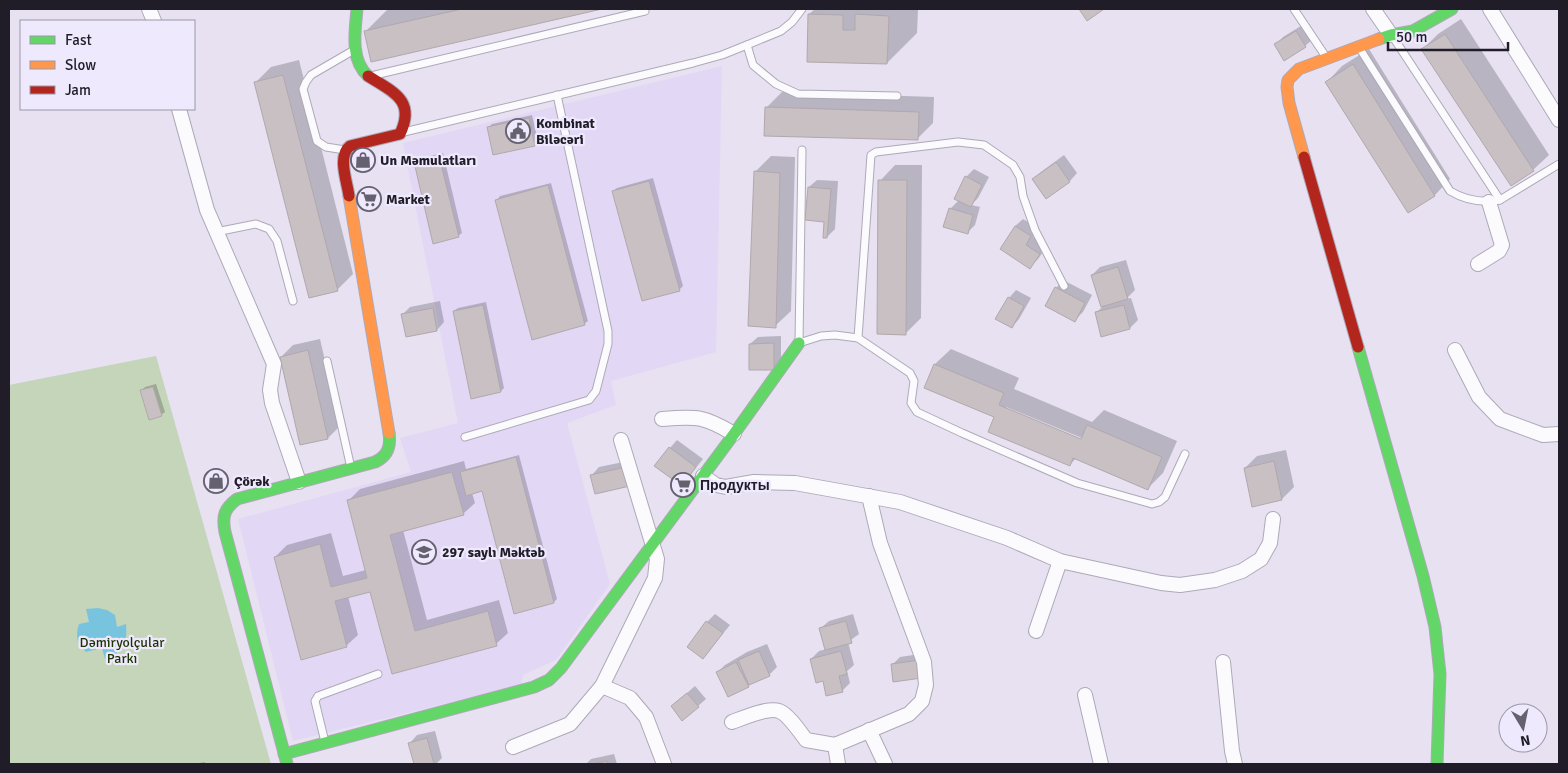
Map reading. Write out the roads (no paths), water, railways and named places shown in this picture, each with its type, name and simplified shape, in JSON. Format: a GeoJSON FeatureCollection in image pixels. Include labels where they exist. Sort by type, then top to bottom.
{"type":"FeatureCollection","features":[{"type":"Feature","properties":{"kind":"street"},"geometry":{"type":"LineString","coordinates":[[357,9],[356,48],[358,60],[363,70],[398,95],[407,114],[400,134],[359,143],[345,150],[343,157],[354,232],[390,436],[390,447],[383,458],[236,499],[225,508],[222,517],[286,759],[325,742],[534,687],[549,680],[561,668],[800,343]]}},
{"type":"Feature","properties":{"kind":"street"},"geometry":{"type":"LineString","coordinates":[[1373,9],[1392,35]]}},
{"type":"Feature","properties":{"kind":"street"},"geometry":{"type":"LineString","coordinates":[[1437,764],[1440,674],[1435,627],[1423,576],[1289,103],[1286,83],[1290,75],[1299,69],[1392,35],[1413,31],[1452,9]]}},
{"type":"Feature","properties":{"kind":"street"},"geometry":{"type":"LineString","coordinates":[[1490,9],[1559,120]]}},
{"type":"Feature","properties":{"kind":"street"},"geometry":{"type":"LineString","coordinates":[[179,110],[207,210],[274,364],[270,390],[272,403],[299,482]]}},
{"type":"Feature","properties":{"kind":"street"},"geometry":{"type":"LineString","coordinates":[[1478,264],[1499,251],[1502,245],[1495,201]]}},
{"type":"Feature","properties":{"kind":"street"},"geometry":{"type":"LineString","coordinates":[[1455,350],[1479,397],[1500,419],[1543,435],[1559,434]]}},
{"type":"Feature","properties":{"kind":"street"},"geometry":{"type":"LineString","coordinates":[[662,419],[694,416],[713,422],[734,434]]}},
{"type":"Feature","properties":{"kind":"street"},"geometry":{"type":"LineString","coordinates":[[513,748],[570,724],[602,686],[655,578],[657,559],[622,440]]}},
{"type":"Feature","properties":{"kind":"street"},"geometry":{"type":"LineString","coordinates":[[703,476],[716,485],[726,488],[754,482],[795,483],[900,502],[1007,538],[1060,561],[1161,583],[1180,585],[1216,580],[1242,572],[1261,559],[1270,544],[1273,519]]}},
{"type":"Feature","properties":{"kind":"street"},"geometry":{"type":"LineString","coordinates":[[732,722],[766,711],[779,710],[806,740],[835,745],[908,714],[922,701],[926,685],[924,662],[880,543],[869,496]]}},
{"type":"Feature","properties":{"kind":"street"},"geometry":{"type":"LineString","coordinates":[[1036,631],[1060,561]]}},
{"type":"Feature","properties":{"kind":"street"},"geometry":{"type":"LineString","coordinates":[[1223,662],[1235,764]]}},
{"type":"Feature","properties":{"kind":"street"},"geometry":{"type":"LineString","coordinates":[[602,686],[630,698],[646,717],[664,764]]}},
{"type":"Feature","properties":{"kind":"street"},"geometry":{"type":"LineString","coordinates":[[1085,695],[1101,764]]}},
{"type":"Feature","properties":{"kind":"street"},"geometry":{"type":"LineString","coordinates":[[869,730],[885,764]]}},
{"type":"Feature","properties":{"kind":"street"},"geometry":{"type":"LineString","coordinates":[[835,745],[838,764]]}},
{"type":"Feature","properties":{"kind":"lane"},"geometry":{"type":"LineString","coordinates":[[400,134],[722,55],[782,31],[802,9]]}},
{"type":"Feature","properties":{"kind":"lane"},"geometry":{"type":"LineString","coordinates":[[1294,9],[1328,59]]}},
{"type":"Feature","properties":{"kind":"lane"},"geometry":{"type":"LineString","coordinates":[[370,76],[645,11]]}},
{"type":"Feature","properties":{"kind":"lane"},"geometry":{"type":"LineString","coordinates":[[1392,35],[1495,201]]}},
{"type":"Feature","properties":{"kind":"lane"},"geometry":{"type":"LineString","coordinates":[[747,45],[753,65],[776,84],[798,94],[897,96]]}},
{"type":"Feature","properties":{"kind":"lane"},"geometry":{"type":"LineString","coordinates":[[1358,47],[1450,191],[1462,198],[1495,201],[1559,164]]}},
{"type":"Feature","properties":{"kind":"lane"},"geometry":{"type":"LineString","coordinates":[[345,150],[326,147],[317,141],[303,89],[311,75],[356,48]]}},
{"type":"Feature","properties":{"kind":"lane"},"geometry":{"type":"LineString","coordinates":[[466,437],[589,400],[596,391],[608,344],[608,331],[557,94]]}},
{"type":"Feature","properties":{"kind":"lane"},"geometry":{"type":"LineString","coordinates":[[858,338],[872,155],[876,152],[958,142],[984,145],[1013,165],[1020,177],[1023,196],[1035,230],[1064,286]]}},
{"type":"Feature","properties":{"kind":"lane"},"geometry":{"type":"LineString","coordinates":[[802,150],[800,343],[828,335],[858,338],[910,373],[914,381],[911,403],[917,412],[962,434],[1077,483],[1152,504],[1159,502],[1165,497],[1185,454]]}},
{"type":"Feature","properties":{"kind":"lane"},"geometry":{"type":"LineString","coordinates":[[216,232],[256,224],[269,229],[277,241],[293,301]]}},
{"type":"Feature","properties":{"kind":"lane"},"geometry":{"type":"LineString","coordinates":[[327,361],[351,468]]}},
{"type":"Feature","properties":{"kind":"lane"},"geometry":{"type":"LineString","coordinates":[[325,742],[314,701],[318,696],[378,674]]}},
{"type":"Feature","properties":{"kind":"water"},"geometry":{"type":"Polygon","coordinates":[[[98,608],[107,610],[115,615],[117,627],[126,624],[126,637],[123,646],[116,654],[105,659],[102,648],[86,652],[77,636],[79,624],[89,622],[86,609],[98,608]]]}},
{"type":"Feature","properties":{"kind":"place","name":"Kombinat Biləcəri"},"geometry":{"type":"Point","coordinates":[518,131]}},
{"type":"Feature","properties":{"kind":"place","name":"Un Məmulatları"},"geometry":{"type":"Point","coordinates":[363,160]}},
{"type":"Feature","properties":{"kind":"place","name":"Market"},"geometry":{"type":"Point","coordinates":[369,199]}},
{"type":"Feature","properties":{"kind":"place","name":"Çörək"},"geometry":{"type":"Point","coordinates":[216,481]}},
{"type":"Feature","properties":{"kind":"place","name":"Продукты"},"geometry":{"type":"Point","coordinates":[683,485]}},
{"type":"Feature","properties":{"kind":"place","name":"297 saylı Məktəb"},"geometry":{"type":"Point","coordinates":[424,552]}},
{"type":"Feature","properties":{"kind":"park label","name":"Dəmiryolçular Parkı"},"geometry":{"type":"Point","coordinates":[122,650]}}]}
